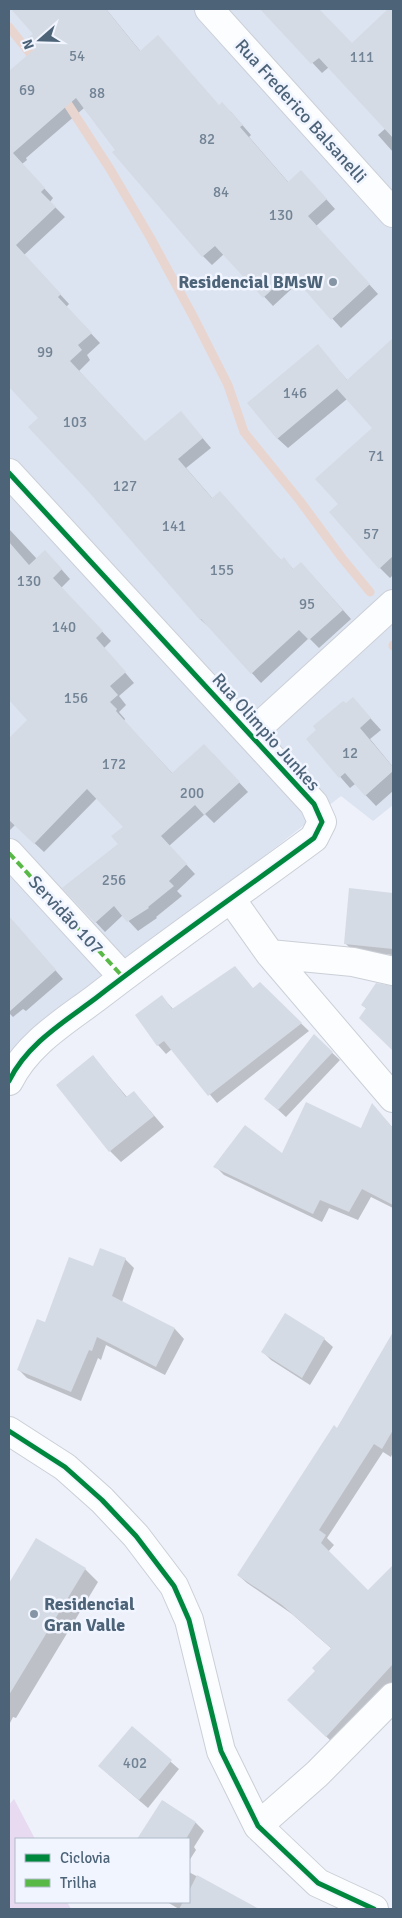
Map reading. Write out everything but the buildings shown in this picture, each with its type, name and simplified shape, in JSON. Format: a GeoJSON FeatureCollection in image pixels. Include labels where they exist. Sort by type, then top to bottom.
{"type":"FeatureCollection","features":[{"type":"Feature","properties":{"kind":"street","name":"Rua Frederico Balsanelli"},"geometry":{"type":"LineString","coordinates":[[209,9],[393,213]]}},
{"type":"Feature","properties":{"kind":"street","name":"Rua Olimpio Junkes"},"geometry":{"type":"LineString","coordinates":[[9,473],[314,804],[322,822],[314,838],[123,976],[38,1043],[16,1066],[9,1081]]}},
{"type":"Feature","properties":{"kind":"street"},"geometry":{"type":"LineString","coordinates":[[251,734],[393,604]]}},
{"type":"Feature","properties":{"kind":"street","name":"Servidão 107"},"geometry":{"type":"LineString","coordinates":[[9,853],[123,976]]}},
{"type":"Feature","properties":{"kind":"street"},"geometry":{"type":"LineString","coordinates":[[231,899],[270,954],[393,1098]]}},
{"type":"Feature","properties":{"kind":"street"},"geometry":{"type":"LineString","coordinates":[[270,954],[353,962],[393,971]]}},
{"type":"Feature","properties":{"kind":"street"},"geometry":{"type":"LineString","coordinates":[[9,1431],[65,1468],[102,1500],[136,1536],[174,1586],[189,1620],[221,1751],[258,1826],[318,1883],[374,1909]]}},
{"type":"Feature","properties":{"kind":"street"},"geometry":{"type":"LineString","coordinates":[[258,1826],[317,1774],[393,1697]]}},
{"type":"Feature","properties":{"kind":"shaded area"},"geometry":{"type":"Polygon","coordinates":[[[9,9],[393,9],[393,805],[373,821],[341,796],[9,1056],[9,9]]]}},
{"type":"Feature","properties":{"kind":"shaded area"},"geometry":{"type":"Polygon","coordinates":[[[14,1799],[34,1838],[15,1838],[15,1903],[68,1903],[71,1909],[9,1909],[9,1805],[14,1799]]]}},
{"type":"Feature","properties":{"kind":"waterway"},"geometry":{"type":"LineString","coordinates":[[9,27],[36,61]]}},
{"type":"Feature","properties":{"kind":"waterway"},"geometry":{"type":"LineString","coordinates":[[62,95],[110,169],[193,316],[228,385],[244,432],[370,592]]}},
{"type":"Feature","properties":{"kind":"marked path"},"geometry":{"type":"LineString","coordinates":[[9,853],[123,977]]}},
{"type":"Feature","properties":{"kind":"cycle path"},"geometry":{"type":"LineString","coordinates":[[9,473],[314,804],[322,822],[314,838],[59,1025],[26,1056],[9,1081]]}},
{"type":"Feature","properties":{"kind":"cycle path"},"geometry":{"type":"LineString","coordinates":[[9,1431],[65,1467],[102,1500],[136,1536],[174,1586],[189,1620],[221,1751],[258,1826],[318,1883],[374,1909]]}},
{"type":"Feature","properties":{"kind":"place","name":"Residencial BMsW"},"geometry":{"type":"Point","coordinates":[333,282]}},
{"type":"Feature","properties":{"kind":"place","name":"Residencial Gran Valle"},"geometry":{"type":"Point","coordinates":[34,1614]}}]}
